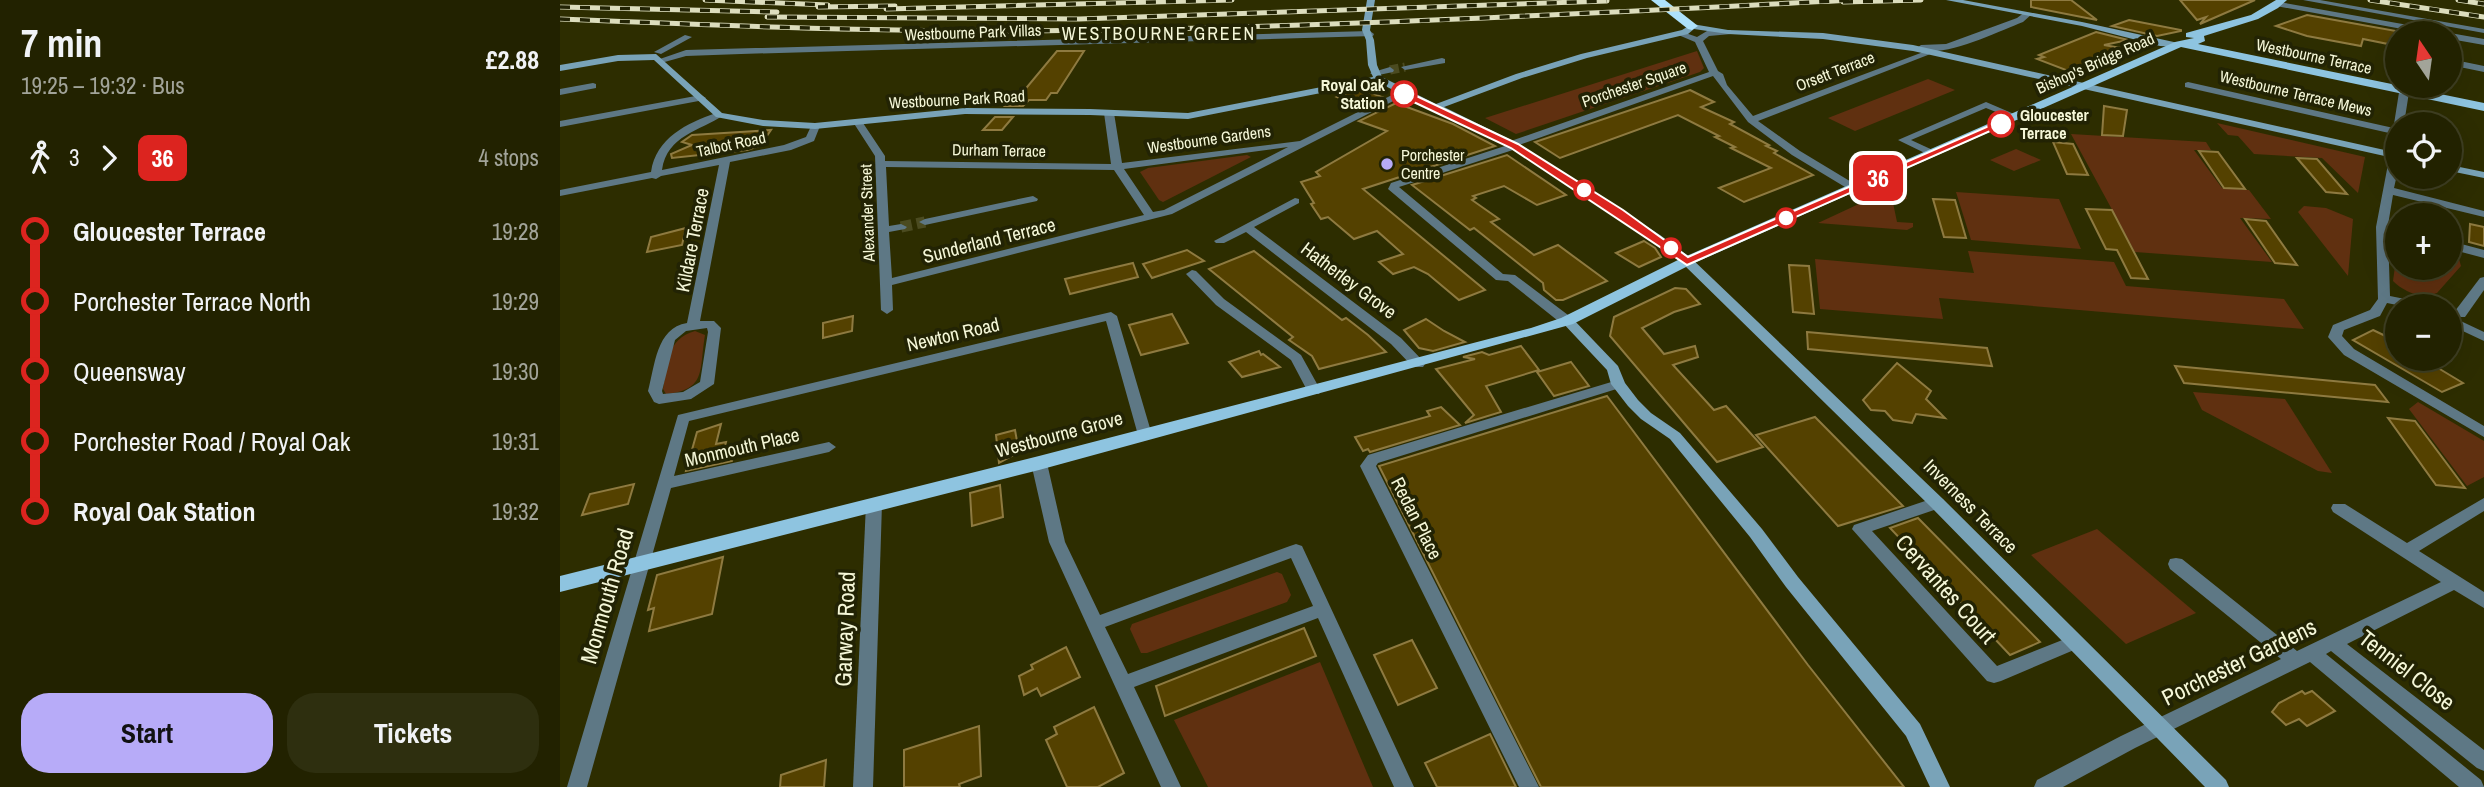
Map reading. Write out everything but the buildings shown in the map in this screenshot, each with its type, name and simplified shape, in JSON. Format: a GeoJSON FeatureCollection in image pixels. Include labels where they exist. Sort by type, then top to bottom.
{"type":"FeatureCollection","features":[{"type":"Feature","properties":{"kind":"highway"},"geometry":{"type":"LineString","coordinates":[[1657,0],[1687,23]]}},
{"type":"Feature","properties":{"kind":"main road","name":"Bishop's Bridge Road"},"geometry":{"type":"LineString","coordinates":[[1567,321],[1687,261],[2179,44],[2189,44],[2201,39],[2198,35],[2281,2]]}},
{"type":"Feature","properties":{"kind":"main road","name":"Westbourne Terrace"},"geometry":{"type":"LineString","coordinates":[[2179,44],[2385,84]]}},
{"type":"Feature","properties":{"kind":"main road","name":"Westbourne Terrace"},"geometry":{"type":"LineString","coordinates":[[2447,98],[2484,107]]}},
{"type":"Feature","properties":{"kind":"main road","name":"Westbourne Grove"},"geometry":{"type":"LineString","coordinates":[[560,584],[1039,463],[1418,364],[1567,321]]}},
{"type":"Feature","properties":{"kind":"street"},"geometry":{"type":"LineString","coordinates":[[1370,34],[1366,30],[1371,0]]}},
{"type":"Feature","properties":{"kind":"street"},"geometry":{"type":"LineString","coordinates":[[1380,0],[1375,29],[1370,34],[1369,54],[1376,76],[1390,70]]}},
{"type":"Feature","properties":{"kind":"street","name":"Westbourne Terrace"},"geometry":{"type":"LineString","coordinates":[[1950,0],[1968,1],[2160,43],[2179,44]]}},
{"type":"Feature","properties":{"kind":"street"},"geometry":{"type":"LineString","coordinates":[[2307,0],[2484,31]]}},
{"type":"Feature","properties":{"kind":"street"},"geometry":{"type":"LineString","coordinates":[[2281,2],[2385,25]]}},
{"type":"Feature","properties":{"kind":"street"},"geometry":{"type":"LineString","coordinates":[[1698,40],[1707,34],[1728,32],[1823,36],[1913,48],[1947,47],[2020,20],[2028,14]]}},
{"type":"Feature","properties":{"kind":"street"},"geometry":{"type":"LineString","coordinates":[[1436,107],[1519,76],[1584,56],[1679,34],[1687,23],[1728,32]]}},
{"type":"Feature","properties":{"kind":"street","name":"Westbourne Park Villas"},"geometry":{"type":"LineString","coordinates":[[661,60],[686,53],[1370,34]]}},
{"type":"Feature","properties":{"kind":"street","name":"Porchester Square"},"geometry":{"type":"LineString","coordinates":[[1567,321],[1511,278],[1500,277],[1393,188],[1714,73],[1698,40],[1679,34]]}},
{"type":"Feature","properties":{"kind":"street"},"geometry":{"type":"LineString","coordinates":[[560,68],[648,56],[673,47],[688,37]]}},
{"type":"Feature","properties":{"kind":"street"},"geometry":{"type":"LineString","coordinates":[[2462,38],[2484,42]]}},
{"type":"Feature","properties":{"kind":"street"},"geometry":{"type":"LineString","coordinates":[[1947,47],[1962,58]]}},
{"type":"Feature","properties":{"kind":"street"},"geometry":{"type":"LineString","coordinates":[[1913,48],[2385,152]]}},
{"type":"Feature","properties":{"kind":"street","name":"Orsett Terrace"},"geometry":{"type":"LineString","coordinates":[[1751,120],[1929,53]]}},
{"type":"Feature","properties":{"kind":"street"},"geometry":{"type":"LineString","coordinates":[[648,56],[661,60],[719,116],[695,124],[668,144],[658,160],[656,176]]}},
{"type":"Feature","properties":{"kind":"street"},"geometry":{"type":"LineString","coordinates":[[1405,67],[1442,61]]}},
{"type":"Feature","properties":{"kind":"street"},"geometry":{"type":"LineString","coordinates":[[2462,64],[2484,69]]}},
{"type":"Feature","properties":{"kind":"street"},"geometry":{"type":"LineString","coordinates":[[1714,73],[1720,76],[1723,85],[1751,120],[1796,153],[1854,188]]}},
{"type":"Feature","properties":{"kind":"street","name":"Inverness Terrace"},"geometry":{"type":"LineString","coordinates":[[1376,76],[1402,93],[1513,145],[1636,224],[1687,261],[1937,503],[2219,787]]}},
{"type":"Feature","properties":{"kind":"street","name":"Westbourne Park Road"},"geometry":{"type":"LineString","coordinates":[[719,116],[763,123],[815,126],[965,111],[1188,116],[1376,76]]}},
{"type":"Feature","properties":{"kind":"street"},"geometry":{"type":"LineString","coordinates":[[1701,78],[1723,85]]}},
{"type":"Feature","properties":{"kind":"street","name":"Westbourne Terrace Mews"},"geometry":{"type":"LineString","coordinates":[[2188,85],[2385,132]]}},
{"type":"Feature","properties":{"kind":"street"},"geometry":{"type":"LineString","coordinates":[[560,92],[593,86]]}},
{"type":"Feature","properties":{"kind":"street","name":"Westbourne Gardens"},"geometry":{"type":"LineString","coordinates":[[1101,230],[1168,212],[1402,93]]}},
{"type":"Feature","properties":{"kind":"street"},"geometry":{"type":"LineString","coordinates":[[560,124],[701,99]]}},
{"type":"Feature","properties":{"kind":"street"},"geometry":{"type":"LineString","coordinates":[[1933,154],[1903,140],[1986,105],[2016,117]]}},
{"type":"Feature","properties":{"kind":"street"},"geometry":{"type":"LineString","coordinates":[[1110,113],[1117,167],[1151,217]]}},
{"type":"Feature","properties":{"kind":"street","name":"Alexander Street"},"geometry":{"type":"LineString","coordinates":[[858,121],[880,156],[887,310]]}},
{"type":"Feature","properties":{"kind":"street","name":"Talbot Road"},"geometry":{"type":"LineString","coordinates":[[561,198],[800,145],[810,139],[815,126]]}},
{"type":"Feature","properties":{"kind":"street","name":"Westbourne Gardens"},"geometry":{"type":"LineString","coordinates":[[1117,167],[1306,142]]}},
{"type":"Feature","properties":{"kind":"street","name":"Kildare Terrace"},"geometry":{"type":"LineString","coordinates":[[693,325],[725,162]]}},
{"type":"Feature","properties":{"kind":"street","name":"Durham Terrace"},"geometry":{"type":"LineString","coordinates":[[881,164],[1117,167]]}},
{"type":"Feature","properties":{"kind":"street"},"geometry":{"type":"LineString","coordinates":[[2462,171],[2484,176]]}},
{"type":"Feature","properties":{"kind":"street"},"geometry":{"type":"LineString","coordinates":[[2484,214],[2388,190],[2382,227],[2384,299],[2375,313],[2337,328],[2335,337],[2349,352],[2484,432]]}},
{"type":"Feature","properties":{"kind":"street"},"geometry":{"type":"LineString","coordinates":[[925,222],[1033,199]]}},
{"type":"Feature","properties":{"kind":"street"},"geometry":{"type":"LineString","coordinates":[[1220,241],[1250,229],[1295,201]]}},
{"type":"Feature","properties":{"kind":"street"},"geometry":{"type":"LineString","coordinates":[[883,230],[901,227]]}},
{"type":"Feature","properties":{"kind":"street","name":"Hatherley Grove"},"geometry":{"type":"LineString","coordinates":[[1250,229],[1396,341],[1418,364]]}},
{"type":"Feature","properties":{"kind":"street","name":"Sunderland Terrace"},"geometry":{"type":"LineString","coordinates":[[885,283],[1101,230]]}},
{"type":"Feature","properties":{"kind":"street"},"geometry":{"type":"LineString","coordinates":[[2462,248],[2484,254]]}},
{"type":"Feature","properties":{"kind":"street"},"geometry":{"type":"LineString","coordinates":[[1192,274],[1220,302],[1296,359],[1314,391]]}},
{"type":"Feature","properties":{"kind":"street"},"geometry":{"type":"LineString","coordinates":[[2462,310],[2484,281]]}},
{"type":"Feature","properties":{"kind":"street","name":"Newton Road"},"geometry":{"type":"LineString","coordinates":[[683,418],[1111,316],[1145,435]]}},
{"type":"Feature","properties":{"kind":"street"},"geometry":{"type":"LineString","coordinates":[[1567,321],[1613,369],[1618,384],[1646,416],[1675,436],[1756,533],[1791,582],[1913,730],[1940,787]]}},
{"type":"Feature","properties":{"kind":"street"},"geometry":{"type":"LineString","coordinates":[[2462,323],[2484,337]]}},
{"type":"Feature","properties":{"kind":"street"},"geometry":{"type":"LineString","coordinates":[[709,324],[715,328],[707,384],[686,396],[659,399],[655,391],[666,344],[674,333],[693,325],[709,324]]}},
{"type":"Feature","properties":{"kind":"street","name":"Redan Place"},"geometry":{"type":"LineString","coordinates":[[1529,787],[1368,466],[1373,459],[1618,384]]}},
{"type":"Feature","properties":{"kind":"street","name":"Monmouth Road"},"geometry":{"type":"LineString","coordinates":[[577,787],[683,418]]}},
{"type":"Feature","properties":{"kind":"street","name":"Monmouth Place"},"geometry":{"type":"LineString","coordinates":[[664,484],[829,447]]}},
{"type":"Feature","properties":{"kind":"street"},"geometry":{"type":"LineString","coordinates":[[1039,463],[1057,542],[1171,787]]}},
{"type":"Feature","properties":{"kind":"street","name":"Cervantes Court"},"geometry":{"type":"LineString","coordinates":[[1937,503],[1860,529],[1994,675],[2075,642]]}},
{"type":"Feature","properties":{"kind":"street","name":"Garway Road"},"geometry":{"type":"LineString","coordinates":[[863,787],[874,504]]}},
{"type":"Feature","properties":{"kind":"street"},"geometry":{"type":"LineString","coordinates":[[2407,551],[2484,504]]}},
{"type":"Feature","properties":{"kind":"street"},"geometry":{"type":"LineString","coordinates":[[2339,508],[2484,601]]}},
{"type":"Feature","properties":{"kind":"street"},"geometry":{"type":"LineString","coordinates":[[1094,624],[1296,550],[1404,787]]}},
{"type":"Feature","properties":{"kind":"street"},"geometry":{"type":"LineString","coordinates":[[2176,565],[2305,657],[2474,787]]}},
{"type":"Feature","properties":{"kind":"street","name":"Porchester Gardens"},"geometry":{"type":"LineString","coordinates":[[2044,787],[2456,582]]}},
{"type":"Feature","properties":{"kind":"street"},"geometry":{"type":"LineString","coordinates":[[1122,684],[1323,609]]}},
{"type":"Feature","properties":{"kind":"street","name":"Tenniel Close"},"geometry":{"type":"LineString","coordinates":[[2333,643],[2484,762]]}},
{"type":"Feature","properties":{"kind":"shaded area"},"geometry":{"type":"Polygon","coordinates":[[[1697,51],[1704,68],[1700,72],[1516,134],[1485,118],[1697,51]]]}},
{"type":"Feature","properties":{"kind":"shaded area"},"geometry":{"type":"Polygon","coordinates":[[[1928,79],[1955,90],[1855,131],[1828,118],[1928,79]]]}},
{"type":"Feature","properties":{"kind":"shaded area"},"geometry":{"type":"Polygon","coordinates":[[[2217,123],[2365,157],[2358,193],[2322,158],[2254,154],[2238,136],[2228,135],[2217,123]]]}},
{"type":"Feature","properties":{"kind":"shaded area"},"geometry":{"type":"Polygon","coordinates":[[[2071,134],[2206,142],[2211,150],[2194,150],[2222,188],[2249,190],[2271,219],[2240,218],[2272,262],[2135,252],[2071,134]]]}},
{"type":"Feature","properties":{"kind":"shaded area"},"geometry":{"type":"Polygon","coordinates":[[[2016,149],[2041,160],[2014,171],[1990,160],[2016,149]]]}},
{"type":"Feature","properties":{"kind":"shaded area"},"geometry":{"type":"Polygon","coordinates":[[[1247,155],[1251,157],[1163,202],[1140,172],[1148,168],[1247,155]]]}},
{"type":"Feature","properties":{"kind":"shaded area"},"geometry":{"type":"Polygon","coordinates":[[[1904,183],[1907,199],[1892,198],[1897,222],[1913,223],[1913,227],[1907,230],[1818,223],[1904,183]]]}},
{"type":"Feature","properties":{"kind":"shaded area"},"geometry":{"type":"Polygon","coordinates":[[[1956,192],[2059,199],[2081,249],[1971,240],[1956,192]]]}},
{"type":"Feature","properties":{"kind":"shaded area"},"geometry":{"type":"Polygon","coordinates":[[[2304,206],[2326,208],[2353,219],[2348,276],[2298,212],[2304,206]]]}},
{"type":"Feature","properties":{"kind":"shaded area"},"geometry":{"type":"Polygon","coordinates":[[[1968,251],[2114,262],[2126,286],[2284,299],[2304,329],[1939,298],[1943,319],[1820,309],[1815,259],[1974,273],[1968,251]]]}},
{"type":"Feature","properties":{"kind":"shaded area"},"geometry":{"type":"Polygon","coordinates":[[[2449,280],[2434,294],[2416,294],[2393,281],[2449,280]]]}},
{"type":"Feature","properties":{"kind":"shaded area"},"geometry":{"type":"Polygon","coordinates":[[[695,331],[705,335],[699,376],[689,388],[666,394],[663,389],[673,346],[678,340],[695,331]]]}},
{"type":"Feature","properties":{"kind":"shaded area"},"geometry":{"type":"Polygon","coordinates":[[[2193,392],[2285,399],[2332,473],[2318,471],[2202,410],[2193,392]]]}},
{"type":"Feature","properties":{"kind":"shaded area"},"geometry":{"type":"Polygon","coordinates":[[[2418,402],[2484,441],[2484,477],[2467,486],[2409,409],[2418,402]]]}},
{"type":"Feature","properties":{"kind":"shaded area"},"geometry":{"type":"Polygon","coordinates":[[[2097,529],[2196,613],[2126,644],[2031,555],[2097,529]]]}},
{"type":"Feature","properties":{"kind":"shaded area"},"geometry":{"type":"Polygon","coordinates":[[[1277,572],[1282,574],[1291,595],[1287,602],[1141,653],[1130,629],[1132,624],[1277,572]]]}},
{"type":"Feature","properties":{"kind":"shaded area"},"geometry":{"type":"Polygon","coordinates":[[[1320,662],[1373,787],[1208,787],[1174,720],[1320,662]]]}},
{"type":"Feature","properties":{"kind":"tunnel"},"geometry":{"type":"LineString","coordinates":[[1390,70],[1405,67]]}},
{"type":"Feature","properties":{"kind":"tunnel"},"geometry":{"type":"LineString","coordinates":[[901,227],[925,222]]}},
{"type":"Feature","properties":{"kind":"railway"},"geometry":{"type":"LineString","coordinates":[[705,0],[828,5]]}},
{"type":"Feature","properties":{"kind":"railway"},"geometry":{"type":"LineString","coordinates":[[886,9],[1232,0]]}},
{"type":"Feature","properties":{"kind":"railway"},"geometry":{"type":"LineString","coordinates":[[560,19],[892,30],[1108,30],[1428,20],[1853,0]]}},
{"type":"Feature","properties":{"kind":"railway"},"geometry":{"type":"LineString","coordinates":[[1843,2],[1921,0]]}},
{"type":"Feature","properties":{"kind":"railway"},"geometry":{"type":"LineString","coordinates":[[2370,0],[2484,17]]}},
{"type":"Feature","properties":{"kind":"railway"},"geometry":{"type":"LineString","coordinates":[[2458,0],[2484,4]]}},
{"type":"Feature","properties":{"kind":"railway"},"geometry":{"type":"LineString","coordinates":[[767,17],[1079,19],[1607,1]]}},
{"type":"Feature","properties":{"kind":"railway"},"geometry":{"type":"LineString","coordinates":[[818,7],[895,6]]}},
{"type":"Feature","properties":{"kind":"railway"},"geometry":{"type":"LineString","coordinates":[[560,7],[777,12]]}},
{"type":"Feature","properties":{"kind":"bus line","name":"36"},"geometry":{"type":"LineString","coordinates":[[1404,94],[1444,110],[1515,146],[1663,242],[1687,261],[2001,124]]}},
{"type":"Feature","properties":{"kind":"place","name":"Royal Oak Station"},"geometry":{"type":"Point","coordinates":[1404,94]}},
{"type":"Feature","properties":{"kind":"place","name":"Gloucester Terrace"},"geometry":{"type":"Point","coordinates":[2001,124]}},
{"type":"Feature","properties":{"kind":"place","name":"Porchester Centre"},"geometry":{"type":"Point","coordinates":[1387,164]}},
{"type":"Feature","properties":{"kind":"district","name":"WESTBOURNE GREEN"},"geometry":{"type":"Point","coordinates":[1159,34]}}]}
